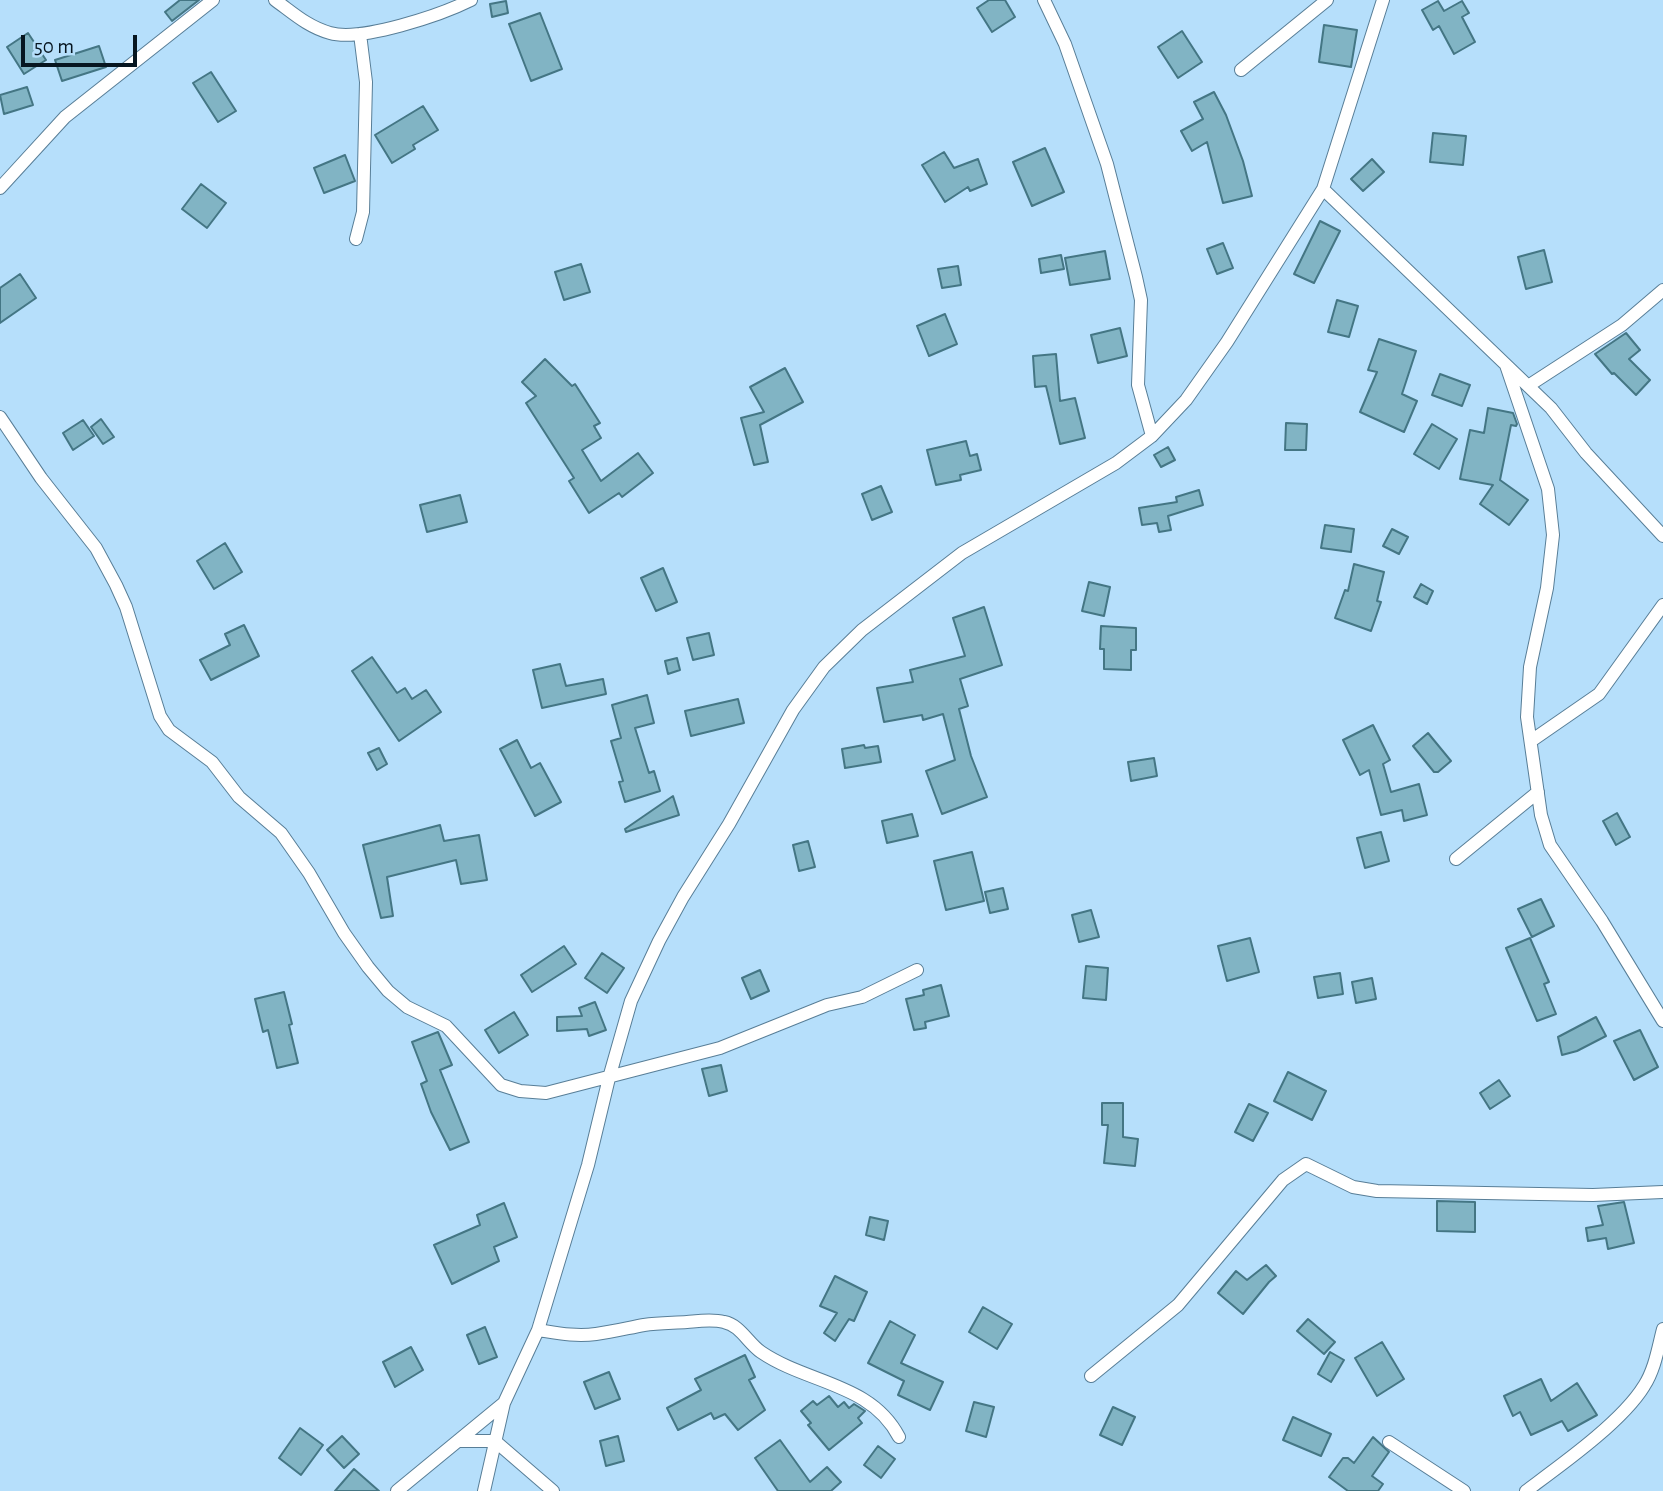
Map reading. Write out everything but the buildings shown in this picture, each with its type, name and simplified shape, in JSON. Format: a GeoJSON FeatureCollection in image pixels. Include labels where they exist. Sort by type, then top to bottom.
{"type":"FeatureCollection","features":[{"type":"Feature","properties":{"kind":"street"},"geometry":{"type":"LineString","coordinates":[[0,188],[65,117],[213,0]]}},
{"type":"Feature","properties":{"kind":"street"},"geometry":{"type":"LineString","coordinates":[[275,0],[309,25],[332,34],[359,34],[412,22],[471,0]]}},
{"type":"Feature","properties":{"kind":"street"},"geometry":{"type":"LineString","coordinates":[[1044,0],[1065,44],[1107,164],[1136,277],[1141,300],[1142,325],[1138,385],[1152,436]]}},
{"type":"Feature","properties":{"kind":"street"},"geometry":{"type":"LineString","coordinates":[[1241,70],[1327,0]]}},
{"type":"Feature","properties":{"kind":"street"},"geometry":{"type":"LineString","coordinates":[[484,1491],[505,1403],[538,1330],[588,1165],[631,1001],[659,940],[793,710],[824,667],[862,629],[962,553],[1116,463],[1152,436],[1186,400],[1227,342],[1323,189],[1383,0]]}},
{"type":"Feature","properties":{"kind":"street"},"geometry":{"type":"LineString","coordinates":[[356,239],[363,212],[366,82],[359,34]]}},
{"type":"Feature","properties":{"kind":"street"},"geometry":{"type":"LineString","coordinates":[[1323,189],[1551,408],[1586,453],[1663,536]]}},
{"type":"Feature","properties":{"kind":"street"},"geometry":{"type":"LineString","coordinates":[[1528,386],[1622,325],[1663,290]]}},
{"type":"Feature","properties":{"kind":"street"},"geometry":{"type":"LineString","coordinates":[[1506,365],[1548,489],[1553,535],[1546,588],[1530,667],[1527,717],[1541,815],[1550,845],[1602,920],[1663,1021]]}},
{"type":"Feature","properties":{"kind":"street"},"geometry":{"type":"LineString","coordinates":[[0,417],[41,478],[96,548],[116,585],[126,607],[160,716],[169,730],[212,762],[239,797],[281,833],[309,873],[350,942],[388,991],[407,1007],[446,1027],[501,1085],[520,1091],[546,1093],[720,1048],[827,1005],[862,997],[917,970]]}},
{"type":"Feature","properties":{"kind":"street"},"geometry":{"type":"LineString","coordinates":[[1531,741],[1599,694],[1663,605]]}},
{"type":"Feature","properties":{"kind":"street"},"geometry":{"type":"LineString","coordinates":[[1456,859],[1538,792]]}},
{"type":"Feature","properties":{"kind":"street"},"geometry":{"type":"LineString","coordinates":[[1091,1377],[1178,1305],[1283,1180],[1306,1164],[1353,1187],[1377,1191],[1593,1195],[1663,1192]]}},
{"type":"Feature","properties":{"kind":"street"},"geometry":{"type":"LineString","coordinates":[[538,1330],[572,1336],[596,1335],[646,1325],[709,1320],[727,1322],[736,1327],[758,1350],[786,1367],[853,1392],[876,1407],[890,1420],[899,1437]]}},
{"type":"Feature","properties":{"kind":"street"},"geometry":{"type":"LineString","coordinates":[[1526,1491],[1624,1411],[1645,1385],[1663,1329]]}},
{"type":"Feature","properties":{"kind":"street"},"geometry":{"type":"LineString","coordinates":[[397,1491],[505,1403]]}},
{"type":"Feature","properties":{"kind":"street"},"geometry":{"type":"LineString","coordinates":[[458,1441],[495,1441],[553,1491]]}},
{"type":"Feature","properties":{"kind":"street"},"geometry":{"type":"LineString","coordinates":[[1389,1442],[1464,1491]]}}]}
